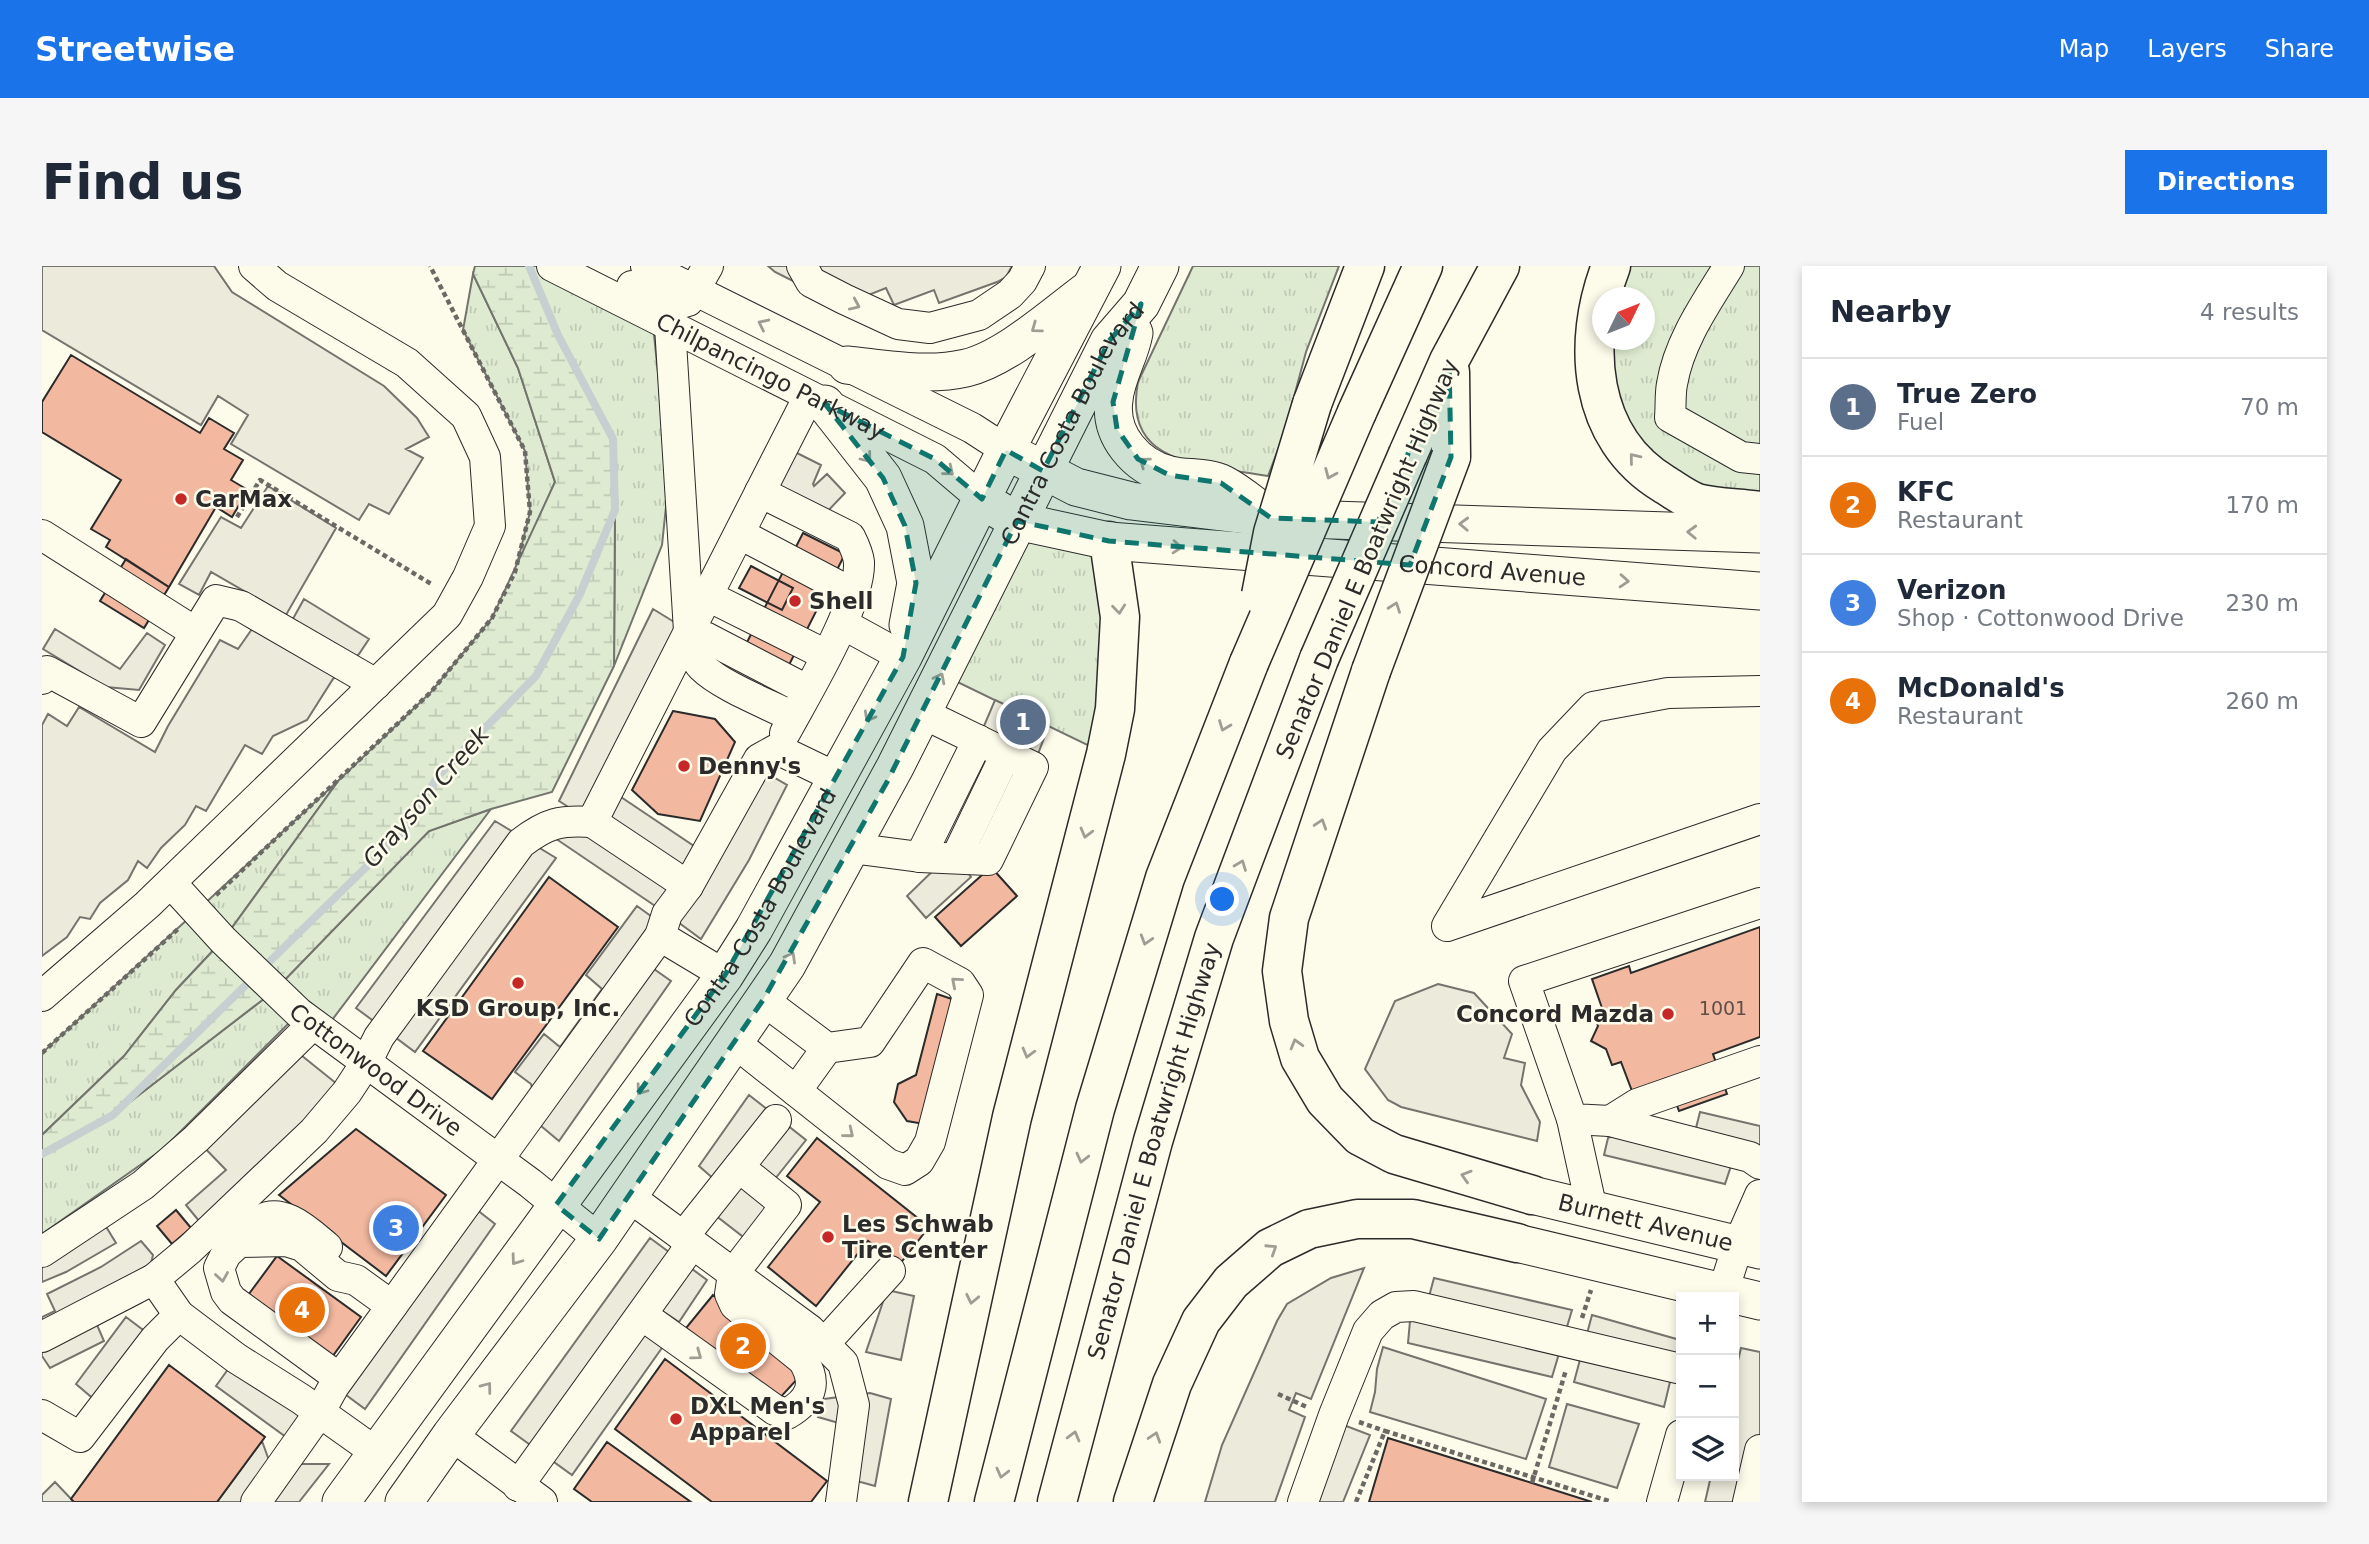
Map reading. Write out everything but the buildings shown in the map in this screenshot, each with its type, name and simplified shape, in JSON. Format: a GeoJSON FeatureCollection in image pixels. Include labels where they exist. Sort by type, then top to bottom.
{"type":"FeatureCollection","features":[{"type":"Feature","properties":{"kind":"highway"},"geometry":{"type":"LineString","coordinates":[[1249,663],[1273,533],[1312,404],[1365,266]]}},
{"type":"Feature","properties":{"kind":"highway"},"geometry":{"type":"LineString","coordinates":[[994,1502],[1102,1083],[1165,878],[1249,663],[1423,266]]}},
{"type":"Feature","properties":{"kind":"highway","name":"Senator Daniel E Boatwright Highway"},"geometry":{"type":"LineString","coordinates":[[1057,1502],[1153,1141],[1214,938],[1319,659],[1449,361],[1500,266]]}},
{"type":"Feature","properties":{"kind":"highway"},"geometry":{"type":"LineString","coordinates":[[1611,266],[1600,293],[1593,350],[1599,395],[1612,432],[1646,472],[1695,502],[1760,511]]}},
{"type":"Feature","properties":{"kind":"highway"},"geometry":{"type":"LineString","coordinates":[[1449,361],[1451,457],[1371,671],[1289,918],[1282,971],[1289,1021],[1300,1058],[1325,1100],[1360,1136],[1394,1154],[1532,1195]]}},
{"type":"Feature","properties":{"kind":"highway"},"geometry":{"type":"LineString","coordinates":[[928,1502],[1012,1117],[1113,720],[1120,617],[1109,541]]}},
{"type":"Feature","properties":{"kind":"highway"},"geometry":{"type":"LineString","coordinates":[[1133,1502],[1172,1384],[1201,1321],[1231,1282],[1270,1248],[1309,1229],[1356,1219],[1413,1219],[1517,1243]]}},
{"type":"Feature","properties":{"kind":"main road","name":"Contra Costa Boulevard"},"geometry":{"type":"LineString","coordinates":[[404,1502],[451,1435],[599,1239],[787,965],[922,713],[1109,341],[1141,304],[1160,266]]}},
{"type":"Feature","properties":{"kind":"main road","name":"Contra Costa Boulevard"},"geometry":{"type":"LineString","coordinates":[[341,1502],[725,975],[754,929],[902,657],[1097,277]]}},
{"type":"Feature","properties":{"kind":"main road"},"geometry":{"type":"LineString","coordinates":[[847,365],[913,372],[966,368],[1005,351],[1097,277]]}},
{"type":"Feature","properties":{"kind":"main road"},"geometry":{"type":"LineString","coordinates":[[1141,304],[1130,353],[1116,386],[1113,402],[1113,417],[1122,441],[1138,459],[1158,471],[1222,483],[1271,518]]}},
{"type":"Feature","properties":{"kind":"main road"},"geometry":{"type":"LineString","coordinates":[[817,400],[883,478],[905,526],[916,583],[902,657]]}},
{"type":"Feature","properties":{"kind":"main road","name":"Concord Avenue"},"geometry":{"type":"LineString","coordinates":[[1006,450],[1076,487],[1131,501],[1271,518],[1760,534]]}},
{"type":"Feature","properties":{"kind":"main road","name":"Concord Avenue"},"geometry":{"type":"LineString","coordinates":[[982,499],[1017,521],[1109,541],[1760,591]]}},
{"type":"Feature","properties":{"kind":"main road"},"geometry":{"type":"LineString","coordinates":[[628,1196],[624,1178],[625,1164],[686,1081],[681,1035]]}},
{"type":"Feature","properties":{"kind":"main road","name":"Burnett Avenue"},"geometry":{"type":"LineString","coordinates":[[1532,1195],[1749,1248]]}},
{"type":"Feature","properties":{"kind":"main road"},"geometry":{"type":"LineString","coordinates":[[1517,1243],[1712,1292]]}},
{"type":"Feature","properties":{"kind":"main road"},"geometry":{"type":"LineString","coordinates":[[1739,1297],[1760,1301]]}},
{"type":"Feature","properties":{"kind":"street"},"geometry":{"type":"LineString","coordinates":[[42,996],[171,883],[447,615],[490,526],[485,457],[466,416],[407,363],[277,286],[254,266]]}},
{"type":"Feature","properties":{"kind":"street","name":"Chilpancingo Parkway"},"geometry":{"type":"LineString","coordinates":[[646,266],[702,279],[847,365],[972,428],[1006,450]]}},
{"type":"Feature","properties":{"kind":"street"},"geometry":{"type":"LineString","coordinates":[[802,266],[811,282],[844,299],[898,324],[930,328],[979,315],[1010,294],[1022,281],[1030,266]]}},
{"type":"Feature","properties":{"kind":"street"},"geometry":{"type":"LineString","coordinates":[[1729,266],[1703,308],[1679,357],[1672,384],[1670,416],[1741,457],[1760,459]]}},
{"type":"Feature","properties":{"kind":"street"},"geometry":{"type":"LineString","coordinates":[[558,269],[596,275],[644,290],[675,305],[688,301],[702,279]]}},
{"type":"Feature","properties":{"kind":"street","name":"Chilpancingo Parkway"},"geometry":{"type":"LineString","coordinates":[[558,269],[934,459],[982,499]]}},
{"type":"Feature","properties":{"kind":"street"},"geometry":{"type":"LineString","coordinates":[[661,321],[689,631],[696,659],[718,679],[793,717]]}},
{"type":"Feature","properties":{"kind":"street"},"geometry":{"type":"LineString","coordinates":[[592,822],[760,492],[817,400]]}},
{"type":"Feature","properties":{"kind":"street"},"geometry":{"type":"LineString","coordinates":[[256,1502],[285,1464],[339,1378],[660,936],[667,914],[688,886],[759,759],[777,749],[843,624],[859,563],[856,547],[850,537],[760,492]]}},
{"type":"Feature","properties":{"kind":"street"},"geometry":{"type":"LineString","coordinates":[[740,534],[852,593]]}},
{"type":"Feature","properties":{"kind":"street"},"geometry":{"type":"LineString","coordinates":[[42,535],[195,632]]}},
{"type":"Feature","properties":{"kind":"street"},"geometry":{"type":"LineString","coordinates":[[708,596],[826,655]]}},
{"type":"Feature","properties":{"kind":"street"},"geometry":{"type":"LineString","coordinates":[[42,679],[47,671],[141,722],[216,600],[241,606],[376,684]]}},
{"type":"Feature","properties":{"kind":"street"},"geometry":{"type":"LineString","coordinates":[[843,624],[902,657]]}},
{"type":"Feature","properties":{"kind":"street"},"geometry":{"type":"LineString","coordinates":[[689,631],[807,690]]}},
{"type":"Feature","properties":{"kind":"street"},"geometry":{"type":"LineString","coordinates":[[1760,691],[1668,693],[1592,707],[1552,750],[1447,926],[1760,819]]}},
{"type":"Feature","properties":{"kind":"street"},"geometry":{"type":"LineString","coordinates":[[851,848],[920,857],[988,860],[1033,767],[922,713]]}},
{"type":"Feature","properties":{"kind":"street"},"geometry":{"type":"LineString","coordinates":[[920,857],[978,740]]}},
{"type":"Feature","properties":{"kind":"street"},"geometry":{"type":"LineString","coordinates":[[777,749],[835,777]]}},
{"type":"Feature","properties":{"kind":"street"},"geometry":{"type":"LineString","coordinates":[[42,1337],[154,1279],[208,1232],[314,1131],[347,1092],[379,1037],[521,843],[540,828],[565,820],[592,822],[688,886]]}},
{"type":"Feature","properties":{"kind":"street","name":"Cottonwood Drive"},"geometry":{"type":"LineString","coordinates":[[171,883],[274,991],[313,1024],[498,1159],[599,1239]]}},
{"type":"Feature","properties":{"kind":"street"},"geometry":{"type":"LineString","coordinates":[[1592,1210],[1572,1119],[1524,981],[1760,903]]}},
{"type":"Feature","properties":{"kind":"street"},"geometry":{"type":"LineString","coordinates":[[660,936],[725,975]]}},
{"type":"Feature","properties":{"kind":"street"},"geometry":{"type":"LineString","coordinates":[[734,1042],[888,1164],[905,1170],[919,1161],[930,1142],[968,995],[960,983],[923,963],[870,1042],[827,1048],[763,1000]]}},
{"type":"Feature","properties":{"kind":"street"},"geometry":{"type":"LineString","coordinates":[[42,1252],[143,1185],[196,1139],[313,1024]]}},
{"type":"Feature","properties":{"kind":"street"},"geometry":{"type":"LineString","coordinates":[[796,1091],[827,1048]]}},
{"type":"Feature","properties":{"kind":"street"},"geometry":{"type":"LineString","coordinates":[[1610,1121],[1637,1104],[1760,1061]]}},
{"type":"Feature","properties":{"kind":"street"},"geometry":{"type":"LineString","coordinates":[[1572,1119],[1610,1121],[1750,1157],[1760,1164]]}},
{"type":"Feature","properties":{"kind":"street"},"geometry":{"type":"LineString","coordinates":[[451,1435],[530,1494],[688,1241],[739,1167],[776,1120]]}},
{"type":"Feature","properties":{"kind":"street"},"geometry":{"type":"LineString","coordinates":[[642,1315],[775,1410],[787,1414],[800,1407],[812,1384],[811,1372],[803,1360],[735,1305],[730,1294],[733,1273],[786,1205],[739,1167]]}},
{"type":"Feature","properties":{"kind":"street"},"geometry":{"type":"LineString","coordinates":[[1717,1292],[1749,1248],[1760,1195]]}},
{"type":"Feature","properties":{"kind":"street"},"geometry":{"type":"LineString","coordinates":[[628,1196],[810,1331],[843,1363],[854,1405],[841,1502]]}},
{"type":"Feature","properties":{"kind":"street"},"geometry":{"type":"LineString","coordinates":[[339,1378],[232,1300],[226,1292],[219,1268],[226,1254],[239,1242],[286,1241],[302,1246],[338,1276],[356,1280],[392,1306]]}},
{"type":"Feature","properties":{"kind":"street"},"geometry":{"type":"LineString","coordinates":[[824,1344],[890,1271]]}},
{"type":"Feature","properties":{"kind":"street"},"geometry":{"type":"LineString","coordinates":[[154,1279],[179,1315],[236,1358],[377,1453]]}},
{"type":"Feature","properties":{"kind":"street"},"geometry":{"type":"LineString","coordinates":[[1303,1502],[1368,1331],[1382,1315],[1396,1307],[1414,1306],[1676,1369]]}},
{"type":"Feature","properties":{"kind":"street"},"geometry":{"type":"LineString","coordinates":[[42,1415],[80,1437],[155,1339],[179,1315]]}},
{"type":"Feature","properties":{"kind":"street"},"geometry":{"type":"LineString","coordinates":[[1748,1502],[1760,1450]]}},
{"type":"Feature","properties":{"kind":"street"},"geometry":{"type":"LineString","coordinates":[[1662,1502],[1676,1453]]}},
{"type":"Feature","properties":{"kind":"path"},"geometry":{"type":"LineString","coordinates":[[237,517],[260,480],[456,598]]}},
{"type":"Feature","properties":{"kind":"path"},"geometry":{"type":"LineString","coordinates":[[1532,1483],[1599,1263]]}},
{"type":"Feature","properties":{"kind":"path"},"geometry":{"type":"LineString","coordinates":[[1356,1502],[1385,1431],[1612,1502]]}},
{"type":"Feature","properties":{"kind":"highlighted area"},"geometry":{"type":"Polygon","coordinates":[[[1141,304],[1113,402],[1117,429],[1138,459],[1169,475],[1221,483],[1271,518],[1378,522],[1449,361],[1451,457],[1410,565],[1109,541],[1017,521],[887,782],[763,1000],[599,1239],[556,1205],[725,975],[903,657],[916,583],[905,526],[883,478],[825,404],[935,459],[982,499],[1006,450],[1043,471],[1109,341],[1141,304]]]}},
{"type":"Feature","properties":{"kind":"green space"},"geometry":{"type":"Polygon","coordinates":[[[475,266],[530,266],[558,335],[613,439],[614,666],[552,792],[491,809],[429,831],[274,991],[113,1115],[42,1154],[42,1135],[124,1056],[176,990],[223,940],[339,780],[431,692],[492,618],[555,482],[518,368],[473,274],[475,266]]]}},
{"type":"Feature","properties":{"kind":"green space"},"geometry":{"type":"Polygon","coordinates":[[[530,266],[552,266],[652,316],[669,478],[662,545],[614,666],[615,510],[558,335],[530,266]]]}},
{"type":"Feature","properties":{"kind":"green space"},"geometry":{"type":"Polygon","coordinates":[[[1193,266],[1339,266],[1306,352],[1284,434],[1268,476],[1220,469],[1174,457],[1156,447],[1143,431],[1136,410],[1138,382],[1193,266]]]}},
{"type":"Feature","properties":{"kind":"green space"},"geometry":{"type":"Polygon","coordinates":[[[1611,266],[1760,266],[1760,511],[1697,503],[1664,484],[1639,465],[1619,441],[1606,415],[1598,387],[1595,350],[1655,350],[1655,287],[1605,287],[1611,266]]]}},
{"type":"Feature","properties":{"kind":"green space"},"geometry":{"type":"Polygon","coordinates":[[[473,274],[518,368],[555,482],[515,572],[530,512],[525,451],[463,330],[473,274]]]}},
{"type":"Feature","properties":{"kind":"green space"},"geometry":{"type":"Polygon","coordinates":[[[1017,521],[1109,541],[1106,754],[941,674],[1017,521]]]}},
{"type":"Feature","properties":{"kind":"green space"},"geometry":{"type":"Polygon","coordinates":[[[339,780],[223,940],[176,990],[124,1056],[42,1135],[42,1053],[339,780]]]}},
{"type":"Feature","properties":{"kind":"green space"},"geometry":{"type":"Polygon","coordinates":[[[491,809],[323,1032],[298,1014],[163,1149],[42,1234],[42,1154],[113,1115],[274,991],[429,831],[491,809]]]}},
{"type":"Feature","properties":{"kind":"shaded area"},"geometry":{"type":"Polygon","coordinates":[[[42,266],[214,266],[232,292],[384,386],[417,418],[429,437],[406,449],[423,458],[389,514],[369,504],[359,520],[231,444],[248,415],[218,396],[201,425],[42,330],[42,266]]]}},
{"type":"Feature","properties":{"kind":"shaded area"},"geometry":{"type":"Polygon","coordinates":[[[768,266],[1012,266],[1006,277],[997,282],[939,303],[934,290],[894,305],[886,288],[866,296],[799,284],[768,266]]]}},
{"type":"Feature","properties":{"kind":"shaded area"},"geometry":{"type":"Polygon","coordinates":[[[793,451],[821,465],[814,486],[827,474],[845,493],[824,515],[775,487],[793,451]]]}},
{"type":"Feature","properties":{"kind":"shaded area"},"geometry":{"type":"Polygon","coordinates":[[[268,486],[336,528],[286,615],[211,572],[199,595],[179,584],[221,517],[241,528],[268,486]]]}},
{"type":"Feature","properties":{"kind":"shaded area"},"geometry":{"type":"Polygon","coordinates":[[[304,599],[369,639],[359,654],[333,679],[307,720],[273,736],[262,754],[245,745],[206,811],[196,806],[185,825],[161,848],[147,868],[138,861],[128,880],[100,903],[90,919],[80,917],[67,937],[42,956],[42,725],[48,714],[67,726],[79,707],[155,752],[220,640],[238,649],[252,629],[279,644],[304,599]]]}},
{"type":"Feature","properties":{"kind":"shaded area"},"geometry":{"type":"Polygon","coordinates":[[[653,609],[689,631],[609,789],[706,854],[754,766],[787,785],[749,860],[701,939],[540,828],[590,821],[559,801],[653,609]]]}},
{"type":"Feature","properties":{"kind":"shaded area"},"geometry":{"type":"Polygon","coordinates":[[[55,629],[120,669],[147,633],[165,645],[139,690],[106,687],[43,649],[55,629]]]}},
{"type":"Feature","properties":{"kind":"shaded area"},"geometry":{"type":"Polygon","coordinates":[[[995,700],[1049,725],[1033,767],[978,740],[995,700]]]}},
{"type":"Feature","properties":{"kind":"shaded area"},"geometry":{"type":"Polygon","coordinates":[[[495,821],[556,858],[415,1052],[356,1008],[495,821]]]}},
{"type":"Feature","properties":{"kind":"shaded area"},"geometry":{"type":"Polygon","coordinates":[[[946,858],[956,858],[971,877],[926,918],[907,896],[946,858]]]}},
{"type":"Feature","properties":{"kind":"shaded area"},"geometry":{"type":"Polygon","coordinates":[[[637,906],[655,919],[654,969],[671,981],[559,1141],[541,1126],[531,1084],[515,1072],[544,1034],[560,1047],[602,989],[586,975],[637,906]]]}},
{"type":"Feature","properties":{"kind":"shaded area"},"geometry":{"type":"Polygon","coordinates":[[[1438,984],[1474,993],[1512,1034],[1504,1058],[1525,1063],[1521,1085],[1540,1122],[1537,1141],[1401,1107],[1388,1100],[1365,1069],[1395,1001],[1438,984]]]}},
{"type":"Feature","properties":{"kind":"shaded area"},"geometry":{"type":"Polygon","coordinates":[[[291,1047],[347,1092],[208,1232],[186,1205],[226,1170],[196,1139],[291,1047]]]}},
{"type":"Feature","properties":{"kind":"shaded area"},"geometry":{"type":"Polygon","coordinates":[[[749,1095],[806,1140],[767,1189],[786,1205],[755,1246],[706,1208],[723,1187],[699,1166],[749,1095]]]}},
{"type":"Feature","properties":{"kind":"shaded area"},"geometry":{"type":"Polygon","coordinates":[[[1700,1112],[1760,1126],[1760,1148],[1731,1166],[1725,1184],[1604,1155],[1608,1138],[1650,1119],[1689,1129],[1696,1128],[1700,1112]]]}},
{"type":"Feature","properties":{"kind":"shaded area"},"geometry":{"type":"Polygon","coordinates":[[[467,1202],[495,1224],[365,1409],[334,1386],[467,1202]]]}},
{"type":"Feature","properties":{"kind":"shaded area"},"geometry":{"type":"Polygon","coordinates":[[[105,1225],[116,1243],[66,1272],[42,1282],[42,1257],[105,1225]]]}},
{"type":"Feature","properties":{"kind":"shaded area"},"geometry":{"type":"Polygon","coordinates":[[[650,1238],[707,1280],[679,1322],[661,1310],[664,1345],[572,1475],[511,1431],[650,1238]]]}},
{"type":"Feature","properties":{"kind":"shaded area"},"geometry":{"type":"Polygon","coordinates":[[[141,1241],[153,1255],[142,1302],[97,1325],[104,1341],[50,1368],[42,1356],[42,1317],[55,1311],[47,1294],[101,1267],[141,1241]]]}},
{"type":"Feature","properties":{"kind":"shaded area"},"geometry":{"type":"Polygon","coordinates":[[[1364,1268],[1311,1399],[1296,1393],[1289,1410],[1305,1417],[1275,1502],[1205,1502],[1222,1445],[1287,1304],[1331,1278],[1364,1268]]]}},
{"type":"Feature","properties":{"kind":"shaded area"},"geometry":{"type":"Polygon","coordinates":[[[1434,1278],[1572,1310],[1552,1377],[1408,1343],[1410,1321],[1427,1304],[1434,1278]]]}},
{"type":"Feature","properties":{"kind":"shaded area"},"geometry":{"type":"Polygon","coordinates":[[[887,1290],[914,1296],[901,1360],[866,1352],[887,1290]]]}},
{"type":"Feature","properties":{"kind":"shaded area"},"geometry":{"type":"Polygon","coordinates":[[[1592,1315],[1676,1339],[1676,1357],[1664,1407],[1574,1382],[1592,1315]]]}},
{"type":"Feature","properties":{"kind":"shaded area"},"geometry":{"type":"Polygon","coordinates":[[[126,1317],[155,1339],[103,1407],[76,1384],[126,1317]]]}},
{"type":"Feature","properties":{"kind":"shaded area"},"geometry":{"type":"Polygon","coordinates":[[[1383,1347],[1546,1399],[1526,1459],[1370,1412],[1383,1347]]]}},
{"type":"Feature","properties":{"kind":"shaded area"},"geometry":{"type":"Polygon","coordinates":[[[1741,1348],[1760,1352],[1760,1502],[1705,1502],[1710,1481],[1739,1481],[1741,1348]]]}},
{"type":"Feature","properties":{"kind":"shaded area"},"geometry":{"type":"Polygon","coordinates":[[[236,1358],[308,1405],[286,1437],[216,1386],[236,1358]]]}},
{"type":"Feature","properties":{"kind":"shaded area"},"geometry":{"type":"Polygon","coordinates":[[[870,1393],[891,1399],[875,1486],[846,1478],[856,1428],[818,1417],[824,1399],[870,1393]]]}},
{"type":"Feature","properties":{"kind":"shaded area"},"geometry":{"type":"Polygon","coordinates":[[[1567,1404],[1639,1424],[1617,1488],[1549,1467],[1567,1404]]]}},
{"type":"Feature","properties":{"kind":"shaded area"},"geometry":{"type":"Polygon","coordinates":[[[1341,1424],[1370,1435],[1343,1502],[1313,1502],[1341,1424]]]}},
{"type":"Feature","properties":{"kind":"shaded area"},"geometry":{"type":"Polygon","coordinates":[[[262,1441],[275,1477],[285,1464],[329,1464],[299,1502],[217,1502],[262,1441]]]}},
{"type":"Feature","properties":{"kind":"shaded area"},"geometry":{"type":"Polygon","coordinates":[[[55,1482],[74,1502],[42,1502],[42,1495],[55,1482]]]}},
{"type":"Feature","properties":{"kind":"waterway","name":"Grayson Creek"},"geometry":{"type":"LineString","coordinates":[[262,969],[403,831],[439,775],[536,676],[580,594],[615,510],[613,439],[558,335],[529,266]]}},
{"type":"Feature","properties":{"kind":"waterway","name":"Grayson Creek"},"geometry":{"type":"LineString","coordinates":[[42,1154],[113,1115],[253,978]]}},
{"type":"Feature","properties":{"kind":"place","name":"CarMax"},"geometry":{"type":"Point","coordinates":[181,499]}},
{"type":"Feature","properties":{"kind":"place","name":"Shell"},"geometry":{"type":"Point","coordinates":[795,601]}},
{"type":"Feature","properties":{"kind":"place","name":"True Zero"},"geometry":{"type":"Point","coordinates":[1023,722]}},
{"type":"Feature","properties":{"kind":"place","name":"Denny's"},"geometry":{"type":"Point","coordinates":[684,766]}},
{"type":"Feature","properties":{"kind":"place","name":"KSD Group, Inc."},"geometry":{"type":"Point","coordinates":[518,983]}},
{"type":"Feature","properties":{"kind":"place","name":"Concord Mazda"},"geometry":{"type":"Point","coordinates":[1668,1014]}},
{"type":"Feature","properties":{"kind":"place","name":"Verizon"},"geometry":{"type":"Point","coordinates":[396,1228]}},
{"type":"Feature","properties":{"kind":"place","name":"Les Schwab Tire Center"},"geometry":{"type":"Point","coordinates":[828,1237]}},
{"type":"Feature","properties":{"kind":"place","name":"McDonald's"},"geometry":{"type":"Point","coordinates":[302,1310]}},
{"type":"Feature","properties":{"kind":"place","name":"KFC"},"geometry":{"type":"Point","coordinates":[743,1346]}},
{"type":"Feature","properties":{"kind":"place","name":"DXL Men's Apparel"},"geometry":{"type":"Point","coordinates":[676,1419]}}]}
